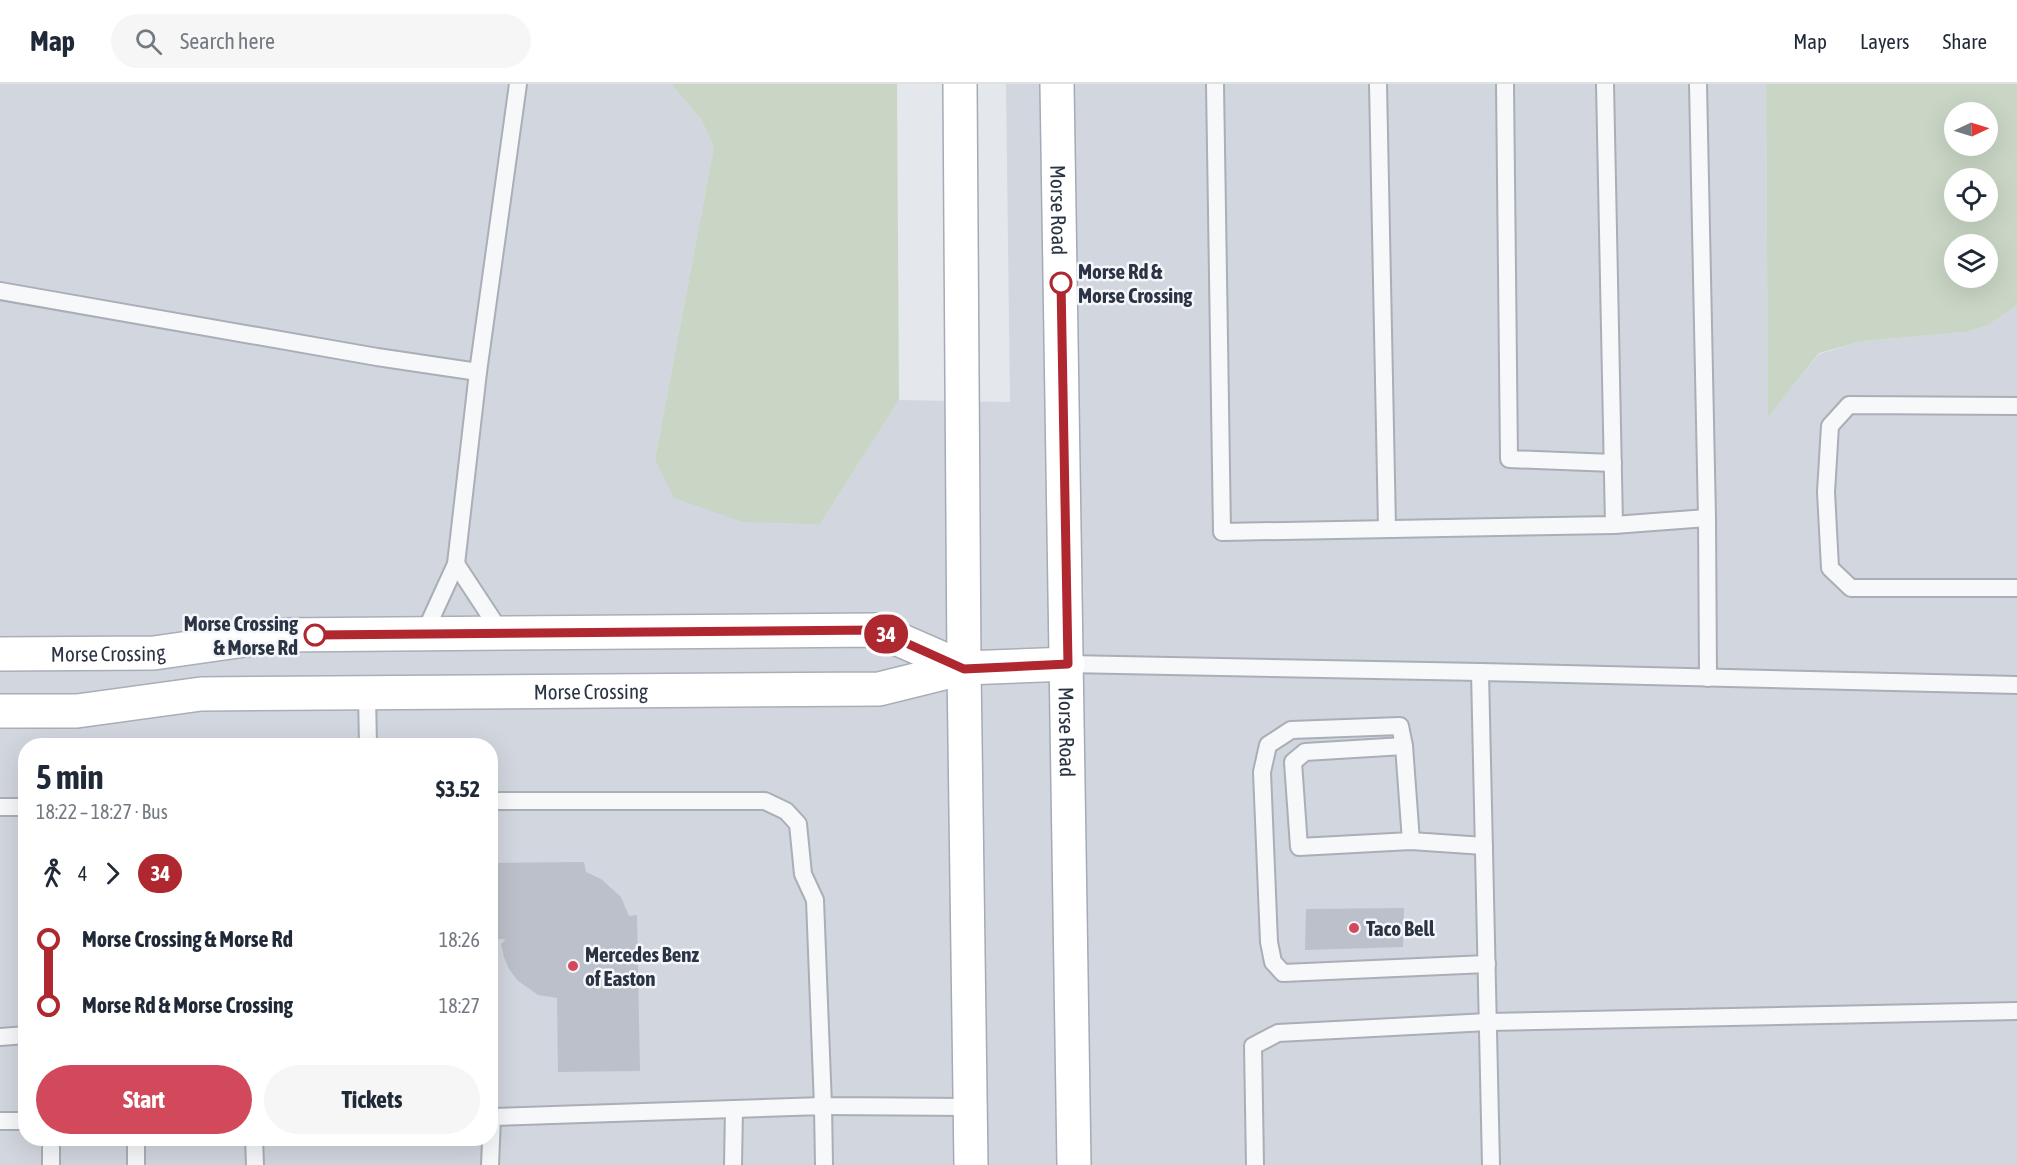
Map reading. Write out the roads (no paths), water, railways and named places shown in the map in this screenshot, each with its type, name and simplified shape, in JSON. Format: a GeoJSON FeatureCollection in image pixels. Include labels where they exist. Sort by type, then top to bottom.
{"type":"FeatureCollection","features":[{"type":"Feature","properties":{"kind":"main road"},"geometry":{"type":"LineString","coordinates":[[960,84],[964,669],[971,1165]]}},
{"type":"Feature","properties":{"kind":"main road","name":"Morse Road"},"geometry":{"type":"LineString","coordinates":[[1057,84],[1068,664],[1074,1165]]}},
{"type":"Feature","properties":{"kind":"main road","name":"Morse Crossing"},"geometry":{"type":"LineString","coordinates":[[0,654],[154,653],[280,635],[877,630],[964,669]]}},
{"type":"Feature","properties":{"kind":"main road","name":"Morse Crossing"},"geometry":{"type":"LineString","coordinates":[[0,711],[77,711],[201,694],[879,689],[964,669],[1068,664]]}},
{"type":"Feature","properties":{"kind":"lane"},"geometry":{"type":"LineString","coordinates":[[424,634],[456,564],[478,372],[518,84]]}},
{"type":"Feature","properties":{"kind":"lane"},"geometry":{"type":"LineString","coordinates":[[1215,84],[1222,532],[1614,525],[1707,519]]}},
{"type":"Feature","properties":{"kind":"lane"},"geometry":{"type":"LineString","coordinates":[[1378,84],[1387,528]]}},
{"type":"Feature","properties":{"kind":"lane"},"geometry":{"type":"LineString","coordinates":[[1505,84],[1509,459],[1613,463]]}},
{"type":"Feature","properties":{"kind":"lane"},"geometry":{"type":"LineString","coordinates":[[1605,84],[1614,525]]}},
{"type":"Feature","properties":{"kind":"lane"},"geometry":{"type":"LineString","coordinates":[[1698,84],[1708,678]]}},
{"type":"Feature","properties":{"kind":"lane"},"geometry":{"type":"LineString","coordinates":[[0,291],[377,357],[478,372]]}},
{"type":"Feature","properties":{"kind":"lane"},"geometry":{"type":"LineString","coordinates":[[2017,406],[1849,405],[1830,426],[1826,492],[1830,568],[1851,588],[2017,588]]}},
{"type":"Feature","properties":{"kind":"lane"},"geometry":{"type":"LineString","coordinates":[[456,564],[502,634]]}},
{"type":"Feature","properties":{"kind":"lane"},"geometry":{"type":"LineString","coordinates":[[1068,664],[2017,685]]}},
{"type":"Feature","properties":{"kind":"lane"},"geometry":{"type":"LineString","coordinates":[[1480,672],[1491,1165]]}},
{"type":"Feature","properties":{"kind":"lane"},"geometry":{"type":"LineString","coordinates":[[367,693],[368,738]]}},
{"type":"Feature","properties":{"kind":"lane"},"geometry":{"type":"LineString","coordinates":[[1410,841],[1404,746],[1400,726],[1291,730],[1268,745],[1262,772],[1269,942],[1274,962],[1283,974],[1487,964]]}},
{"type":"Feature","properties":{"kind":"lane"},"geometry":{"type":"LineString","coordinates":[[1404,746],[1305,752],[1293,762],[1299,847],[1410,841],[1484,846]]}},
{"type":"Feature","properties":{"kind":"lane"},"geometry":{"type":"LineString","coordinates":[[498,801],[765,801],[786,810],[798,824],[803,874],[815,900],[824,1165]]}},
{"type":"Feature","properties":{"kind":"lane"},"geometry":{"type":"LineString","coordinates":[[0,807],[18,807]]}},
{"type":"Feature","properties":{"kind":"lane"},"geometry":{"type":"LineString","coordinates":[[1255,1165],[1253,1046],[1278,1033],[1488,1022],[2017,1011]]}},
{"type":"Feature","properties":{"kind":"lane"},"geometry":{"type":"LineString","coordinates":[[0,1036],[18,1035]]}},
{"type":"Feature","properties":{"kind":"lane"},"geometry":{"type":"LineString","coordinates":[[498,1110],[734,1109],[823,1106],[970,1107]]}},
{"type":"Feature","properties":{"kind":"lane"},"geometry":{"type":"LineString","coordinates":[[733,1165],[734,1109]]}},
{"type":"Feature","properties":{"kind":"lane"},"geometry":{"type":"LineString","coordinates":[[0,1121],[18,1121]]}},
{"type":"Feature","properties":{"kind":"lane"},"geometry":{"type":"LineString","coordinates":[[51,1146],[51,1165]]}},
{"type":"Feature","properties":{"kind":"lane"},"geometry":{"type":"LineString","coordinates":[[136,1146],[136,1165]]}},
{"type":"Feature","properties":{"kind":"lane"},"geometry":{"type":"LineString","coordinates":[[254,1146],[255,1165]]}},
{"type":"Feature","properties":{"kind":"lane"},"geometry":{"type":"LineString","coordinates":[[490,1146],[490,1165]]}},
{"type":"Feature","properties":{"kind":"place","name":"Morse Rd & Morse Crossing"},"geometry":{"type":"Point","coordinates":[1061,283]}},
{"type":"Feature","properties":{"kind":"place","name":"Morse Crossing & Morse Rd"},"geometry":{"type":"Point","coordinates":[315,635]}},
{"type":"Feature","properties":{"kind":"place","name":"Taco Bell"},"geometry":{"type":"Point","coordinates":[1354,928]}},
{"type":"Feature","properties":{"kind":"place","name":"Mercedes Benz of Easton"},"geometry":{"type":"Point","coordinates":[573,966]}}]}
